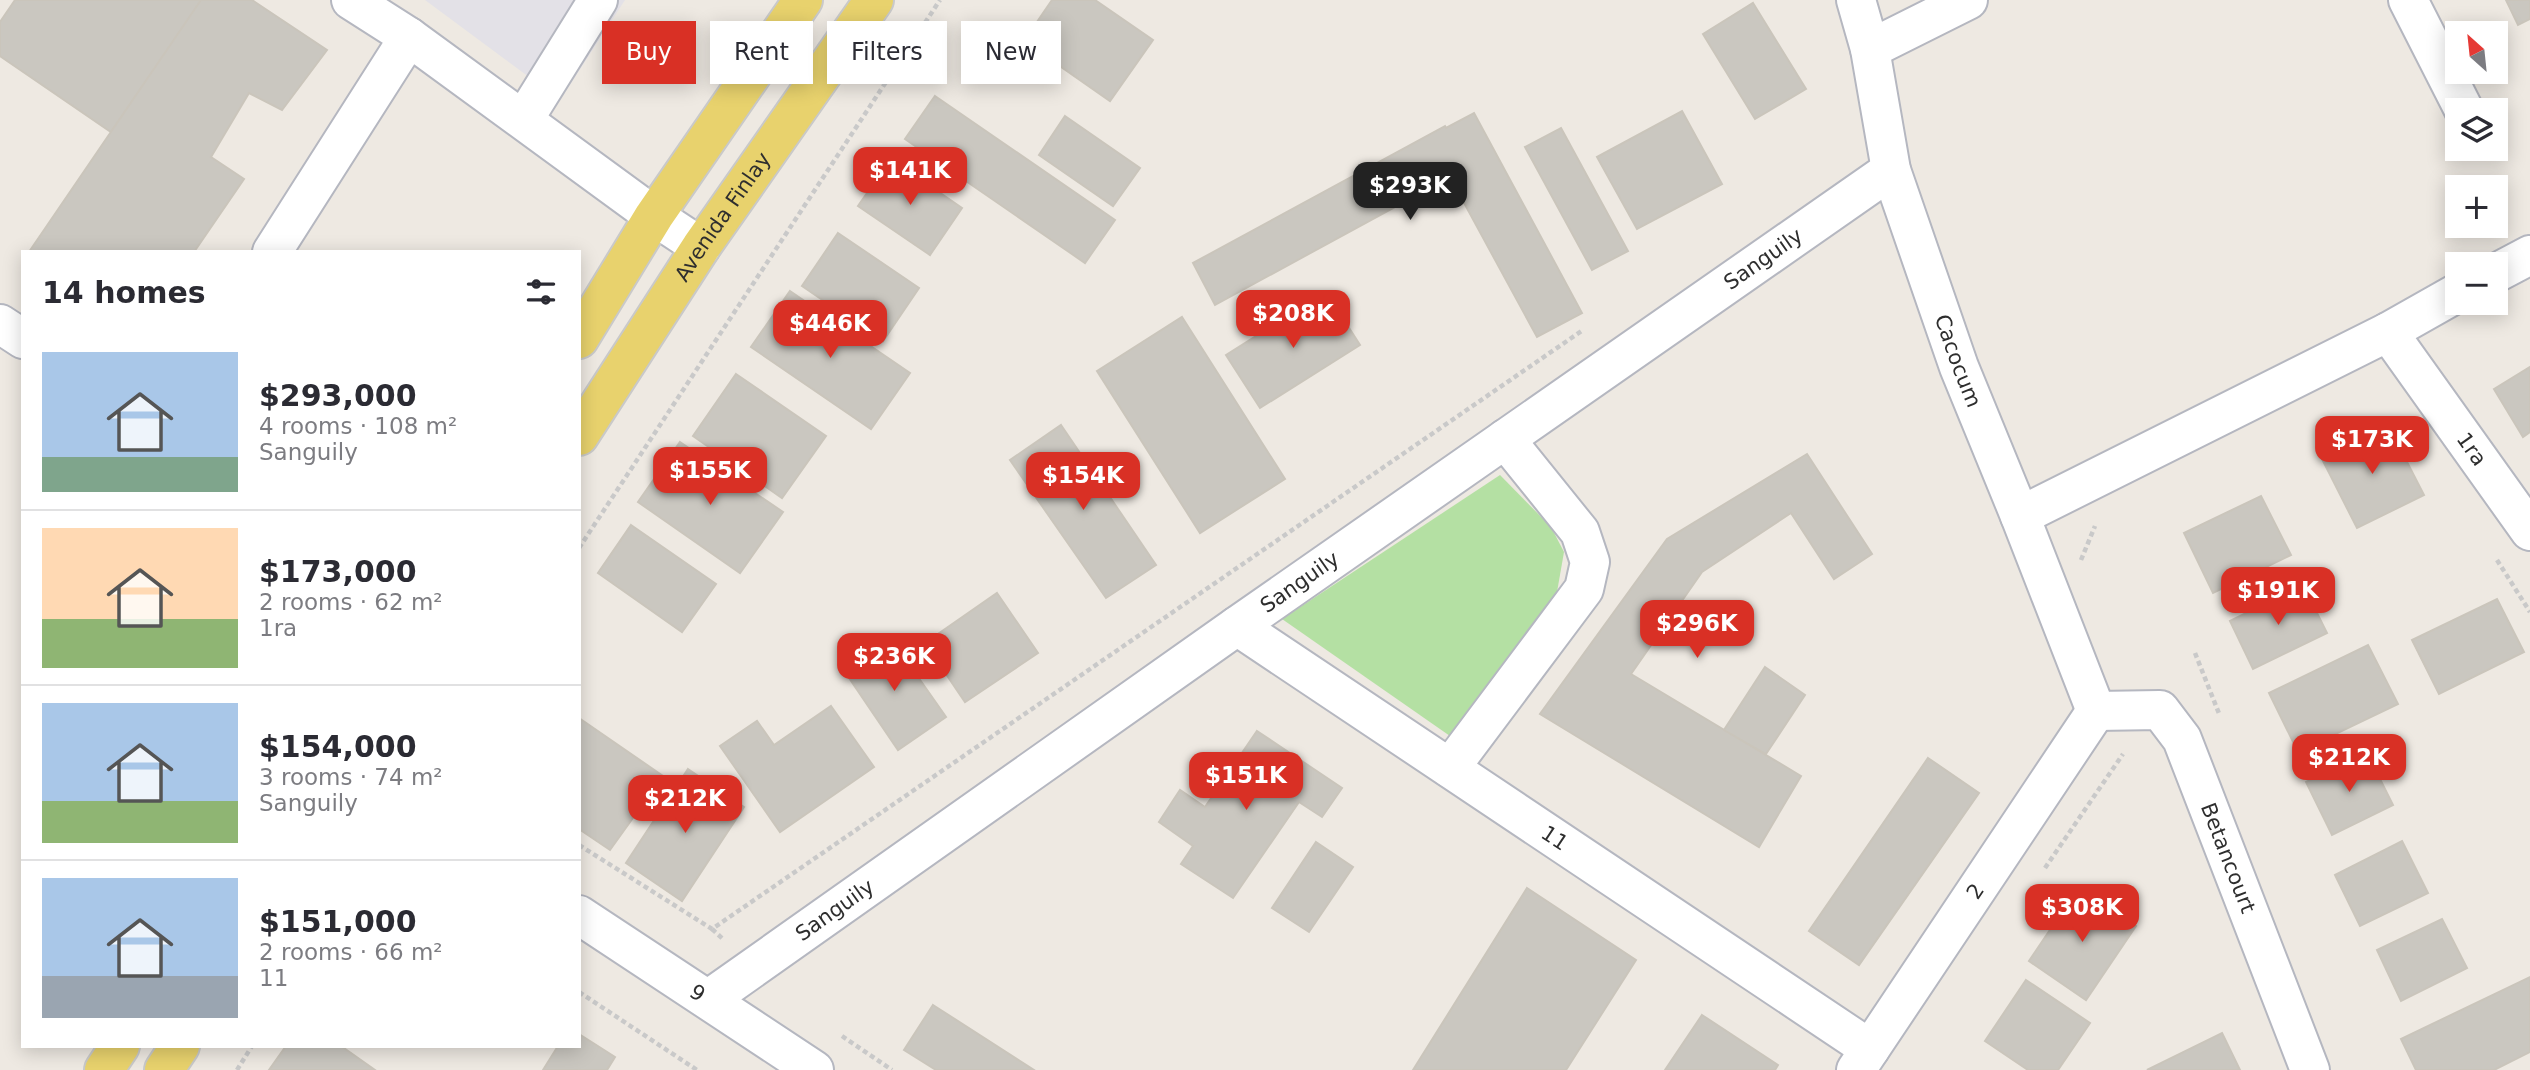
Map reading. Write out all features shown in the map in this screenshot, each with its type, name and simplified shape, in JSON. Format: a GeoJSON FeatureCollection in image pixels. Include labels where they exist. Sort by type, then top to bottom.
{"type":"FeatureCollection","features":[{"type":"Feature","properties":{"kind":"main road"},"geometry":{"type":"LineString","coordinates":[[581,336],[654,216],[803,0]]}},
{"type":"Feature","properties":{"kind":"main road","name":"Avenida Finlay"},"geometry":{"type":"LineString","coordinates":[[581,433],[701,247],[874,0]]}},
{"type":"Feature","properties":{"kind":"main road"},"geometry":{"type":"LineString","coordinates":[[104,1070],[119,1048]]}},
{"type":"Feature","properties":{"kind":"main road"},"geometry":{"type":"LineString","coordinates":[[164,1070],[179,1048]]}},
{"type":"Feature","properties":{"kind":"street"},"geometry":{"type":"LineString","coordinates":[[351,0],[409,37],[654,216],[701,247]]}},
{"type":"Feature","properties":{"kind":"street"},"geometry":{"type":"LineString","coordinates":[[524,119],[598,0]]}},
{"type":"Feature","properties":{"kind":"street","name":"Cacocum"},"geometry":{"type":"LineString","coordinates":[[1856,0],[1870,49],[1891,170],[1959,367],[2096,711]]}},
{"type":"Feature","properties":{"kind":"street"},"geometry":{"type":"LineString","coordinates":[[1870,49],[1968,0]]}},
{"type":"Feature","properties":{"kind":"street"},"geometry":{"type":"LineString","coordinates":[[2408,0],[2458,98]]}},
{"type":"Feature","properties":{"kind":"street"},"geometry":{"type":"LineString","coordinates":[[273,250],[409,37]]}},
{"type":"Feature","properties":{"kind":"street","name":"Sanguily"},"geometry":{"type":"LineString","coordinates":[[709,999],[1237,626],[1891,170]]}},
{"type":"Feature","properties":{"kind":"street"},"geometry":{"type":"LineString","coordinates":[[2508,267],[2530,255]]}},
{"type":"Feature","properties":{"kind":"street"},"geometry":{"type":"LineString","coordinates":[[2020,516],[2388,332],[2445,300]]}},
{"type":"Feature","properties":{"kind":"street"},"geometry":{"type":"LineString","coordinates":[[0,324],[21,338]]}},
{"type":"Feature","properties":{"kind":"street","name":"1ra"},"geometry":{"type":"LineString","coordinates":[[2388,332],[2530,531]]}},
{"type":"Feature","properties":{"kind":"street"},"geometry":{"type":"LineString","coordinates":[[1450,768],[1584,589],[1590,562],[1580,532],[1505,439]]}},
{"type":"Feature","properties":{"kind":"street","name":"11"},"geometry":{"type":"LineString","coordinates":[[1237,626],[1450,768],[1863,1060]]}},
{"type":"Feature","properties":{"kind":"street","name":"Betancourt"},"geometry":{"type":"LineString","coordinates":[[2096,711],[2160,710],[2182,739],[2310,1070]]}},
{"type":"Feature","properties":{"kind":"street","name":"2"},"geometry":{"type":"LineString","coordinates":[[1863,1060],[2096,711]]}},
{"type":"Feature","properties":{"kind":"street","name":"9"},"geometry":{"type":"LineString","coordinates":[[581,916],[814,1070]]}},
{"type":"Feature","properties":{"kind":"path"},"geometry":{"type":"LineString","coordinates":[[581,545],[940,0]]}},
{"type":"Feature","properties":{"kind":"path"},"geometry":{"type":"LineString","coordinates":[[712,929],[1588,326]]}},
{"type":"Feature","properties":{"kind":"path"},"geometry":{"type":"LineString","coordinates":[[2059,616],[2099,516]]}},
{"type":"Feature","properties":{"kind":"path"},"geometry":{"type":"LineString","coordinates":[[2493,555],[2530,611]]}},
{"type":"Feature","properties":{"kind":"path"},"geometry":{"type":"LineString","coordinates":[[581,846],[712,929],[753,967]]}},
{"type":"Feature","properties":{"kind":"path"},"geometry":{"type":"LineString","coordinates":[[581,993],[696,1070]]}},
{"type":"Feature","properties":{"kind":"path"},"geometry":{"type":"LineString","coordinates":[[837,1032],[892,1070]]}},
{"type":"Feature","properties":{"kind":"path"},"geometry":{"type":"LineString","coordinates":[[237,1070],[251,1048]]}},
{"type":"Feature","properties":{"kind":"shaded area"},"geometry":{"type":"Polygon","coordinates":[[[425,0],[625,0],[611,21],[602,21],[602,35],[560,100],[425,0]]]}},
{"type":"Feature","properties":{"kind":"green space"},"geometry":{"type":"Polygon","coordinates":[[[1500,475],[1551,527],[1564,552],[1557,592],[1450,736],[1282,619],[1500,475]]]}},
{"type":"Feature","properties":{"kind":"building"},"geometry":{"type":"Polygon","coordinates":[[[15,0],[201,1],[111,132],[0,56],[0,22],[15,0]]]}},
{"type":"Feature","properties":{"kind":"building"},"geometry":{"type":"Polygon","coordinates":[[[201,0],[252,0],[327,50],[282,110],[249,93],[211,157],[244,179],[195,250],[30,250],[201,0]]]}},
{"type":"Feature","properties":{"kind":"building"},"geometry":{"type":"Polygon","coordinates":[[[1052,0],[1095,0],[1153,40],[1110,101],[1061,67],[1061,21],[1038,21],[1052,0]]]}},
{"type":"Feature","properties":{"kind":"building"},"geometry":{"type":"Polygon","coordinates":[[[2506,0],[2530,0],[2530,19],[2518,25],[2506,0]]]}},
{"type":"Feature","properties":{"kind":"building"},"geometry":{"type":"Polygon","coordinates":[[[1753,3],[1806,89],[1755,119],[1703,34],[1753,3]]]}},
{"type":"Feature","properties":{"kind":"building"},"geometry":{"type":"Polygon","coordinates":[[[935,96],[1115,220],[1085,263],[905,139],[935,96]]]}},
{"type":"Feature","properties":{"kind":"building"},"geometry":{"type":"Polygon","coordinates":[[[1682,111],[1722,184],[1637,229],[1597,157],[1682,111]]]}},
{"type":"Feature","properties":{"kind":"building"},"geometry":{"type":"Polygon","coordinates":[[[1474,113],[1582,313],[1537,337],[1450,177],[1215,305],[1193,263],[1445,126],[1446,128],[1474,113]]]}},
{"type":"Feature","properties":{"kind":"building"},"geometry":{"type":"Polygon","coordinates":[[[1065,116],[1140,168],[1113,206],[1039,155],[1065,116]]]}},
{"type":"Feature","properties":{"kind":"building"},"geometry":{"type":"Polygon","coordinates":[[[1561,128],[1628,251],[1592,270],[1525,147],[1561,128]]]}},
{"type":"Feature","properties":{"kind":"building"},"geometry":{"type":"Polygon","coordinates":[[[891,159],[962,208],[930,255],[858,206],[891,159]]]}},
{"type":"Feature","properties":{"kind":"building"},"geometry":{"type":"Polygon","coordinates":[[[838,233],[919,288],[883,341],[802,286],[838,233]]]}},
{"type":"Feature","properties":{"kind":"building"},"geometry":{"type":"Polygon","coordinates":[[[790,291],[910,373],[871,429],[751,347],[790,291]]]}},
{"type":"Feature","properties":{"kind":"building"},"geometry":{"type":"Polygon","coordinates":[[[1326,292],[1360,345],[1260,408],[1226,355],[1326,292]]]}},
{"type":"Feature","properties":{"kind":"building"},"geometry":{"type":"Polygon","coordinates":[[[1182,317],[1285,479],[1200,533],[1097,371],[1182,317]]]}},
{"type":"Feature","properties":{"kind":"building"},"geometry":{"type":"Polygon","coordinates":[[[2530,367],[2530,432],[2523,437],[2494,389],[2530,367]]]}},
{"type":"Feature","properties":{"kind":"building"},"geometry":{"type":"Polygon","coordinates":[[[736,374],[826,436],[782,498],[693,436],[736,374]]]}},
{"type":"Feature","properties":{"kind":"building"},"geometry":{"type":"Polygon","coordinates":[[[2387,423],[2424,495],[2357,528],[2321,457],[2387,423]]]}},
{"type":"Feature","properties":{"kind":"building"},"geometry":{"type":"Polygon","coordinates":[[[1061,425],[1156,565],[1106,598],[1010,460],[1061,425]]]}},
{"type":"Feature","properties":{"kind":"building"},"geometry":{"type":"Polygon","coordinates":[[[680,442],[783,512],[740,573],[638,502],[680,442]]]}},
{"type":"Feature","properties":{"kind":"building"},"geometry":{"type":"Polygon","coordinates":[[[1807,454],[1872,554],[1834,579],[1791,513],[1702,572],[1631,674],[1801,776],[1759,847],[1540,714],[1667,539],[1807,454]]]}},
{"type":"Feature","properties":{"kind":"building"},"geometry":{"type":"Polygon","coordinates":[[[2261,496],[2291,555],[2213,593],[2184,533],[2261,496]]]}},
{"type":"Feature","properties":{"kind":"building"},"geometry":{"type":"Polygon","coordinates":[[[631,525],[716,584],[682,632],[598,573],[631,525]]]}},
{"type":"Feature","properties":{"kind":"building"},"geometry":{"type":"Polygon","coordinates":[[[2303,585],[2327,633],[2253,669],[2230,621],[2303,585]]]}},
{"type":"Feature","properties":{"kind":"building"},"geometry":{"type":"Polygon","coordinates":[[[997,593],[1038,653],[965,702],[925,643],[997,593]]]}},
{"type":"Feature","properties":{"kind":"building"},"geometry":{"type":"Polygon","coordinates":[[[2497,599],[2524,652],[2439,694],[2412,640],[2497,599]]]}},
{"type":"Feature","properties":{"kind":"building"},"geometry":{"type":"Polygon","coordinates":[[[890,637],[946,717],[898,750],[843,669],[890,637]]]}},
{"type":"Feature","properties":{"kind":"building"},"geometry":{"type":"Polygon","coordinates":[[[2368,645],[2398,704],[2298,752],[2269,693],[2368,645]]]}},
{"type":"Feature","properties":{"kind":"building"},"geometry":{"type":"Polygon","coordinates":[[[1765,667],[1805,695],[1766,754],[1724,730],[1765,667]]]}},
{"type":"Feature","properties":{"kind":"building"},"geometry":{"type":"Polygon","coordinates":[[[831,706],[874,767],[780,832],[720,746],[757,721],[774,745],[831,706]]]}},
{"type":"Feature","properties":{"kind":"building"},"geometry":{"type":"Polygon","coordinates":[[[581,719],[663,776],[610,850],[581,830],[581,719]]]}},
{"type":"Feature","properties":{"kind":"building"},"geometry":{"type":"Polygon","coordinates":[[[1257,731],[1342,788],[1322,817],[1299,802],[1233,898],[1181,864],[1193,846],[1159,822],[1180,790],[1205,807],[1257,731]]]}},
{"type":"Feature","properties":{"kind":"building"},"geometry":{"type":"Polygon","coordinates":[[[2367,753],[2393,805],[2332,835],[2306,782],[2367,753]]]}},
{"type":"Feature","properties":{"kind":"building"},"geometry":{"type":"Polygon","coordinates":[[[1928,758],[1979,793],[1859,965],[1809,931],[1928,758]]]}},
{"type":"Feature","properties":{"kind":"building"},"geometry":{"type":"Polygon","coordinates":[[[688,769],[744,807],[682,901],[626,863],[688,769]]]}},
{"type":"Feature","properties":{"kind":"building"},"geometry":{"type":"Polygon","coordinates":[[[2402,841],[2428,893],[2360,926],[2335,875],[2402,841]]]}},
{"type":"Feature","properties":{"kind":"building"},"geometry":{"type":"Polygon","coordinates":[[[1316,842],[1353,867],[1309,932],[1272,908],[1316,842]]]}},
{"type":"Feature","properties":{"kind":"building"},"geometry":{"type":"Polygon","coordinates":[[[2079,887],[2136,926],[2086,1000],[2029,961],[2079,887]]]}},
{"type":"Feature","properties":{"kind":"building"},"geometry":{"type":"Polygon","coordinates":[[[1527,888],[1636,960],[1566,1070],[1413,1070],[1527,888]]]}},
{"type":"Feature","properties":{"kind":"building"},"geometry":{"type":"Polygon","coordinates":[[[2442,919],[2467,968],[2401,1001],[2377,950],[2442,919]]]}},
{"type":"Feature","properties":{"kind":"building"},"geometry":{"type":"Polygon","coordinates":[[[2530,977],[2530,1052],[2494,1070],[2416,1070],[2401,1039],[2530,977]]]}},
{"type":"Feature","properties":{"kind":"building"},"geometry":{"type":"Polygon","coordinates":[[[2026,980],[2090,1023],[2058,1070],[2028,1070],[1985,1041],[2026,980]]]}},
{"type":"Feature","properties":{"kind":"building"},"geometry":{"type":"Polygon","coordinates":[[[933,1005],[1034,1070],[936,1070],[904,1050],[933,1005]]]}},
{"type":"Feature","properties":{"kind":"building"},"geometry":{"type":"Polygon","coordinates":[[[1702,1015],[1778,1065],[1775,1070],[1665,1070],[1702,1015]]]}},
{"type":"Feature","properties":{"kind":"building"},"geometry":{"type":"Polygon","coordinates":[[[2222,1033],[2240,1070],[2147,1070],[2222,1033]]]}},
{"type":"Feature","properties":{"kind":"building"},"geometry":{"type":"Polygon","coordinates":[[[581,1035],[615,1057],[607,1070],[543,1070],[557,1048],[581,1048],[581,1035]]]}},
{"type":"Feature","properties":{"kind":"building"},"geometry":{"type":"Polygon","coordinates":[[[285,1048],[344,1048],[375,1070],[269,1070],[285,1048]]]}}]}
